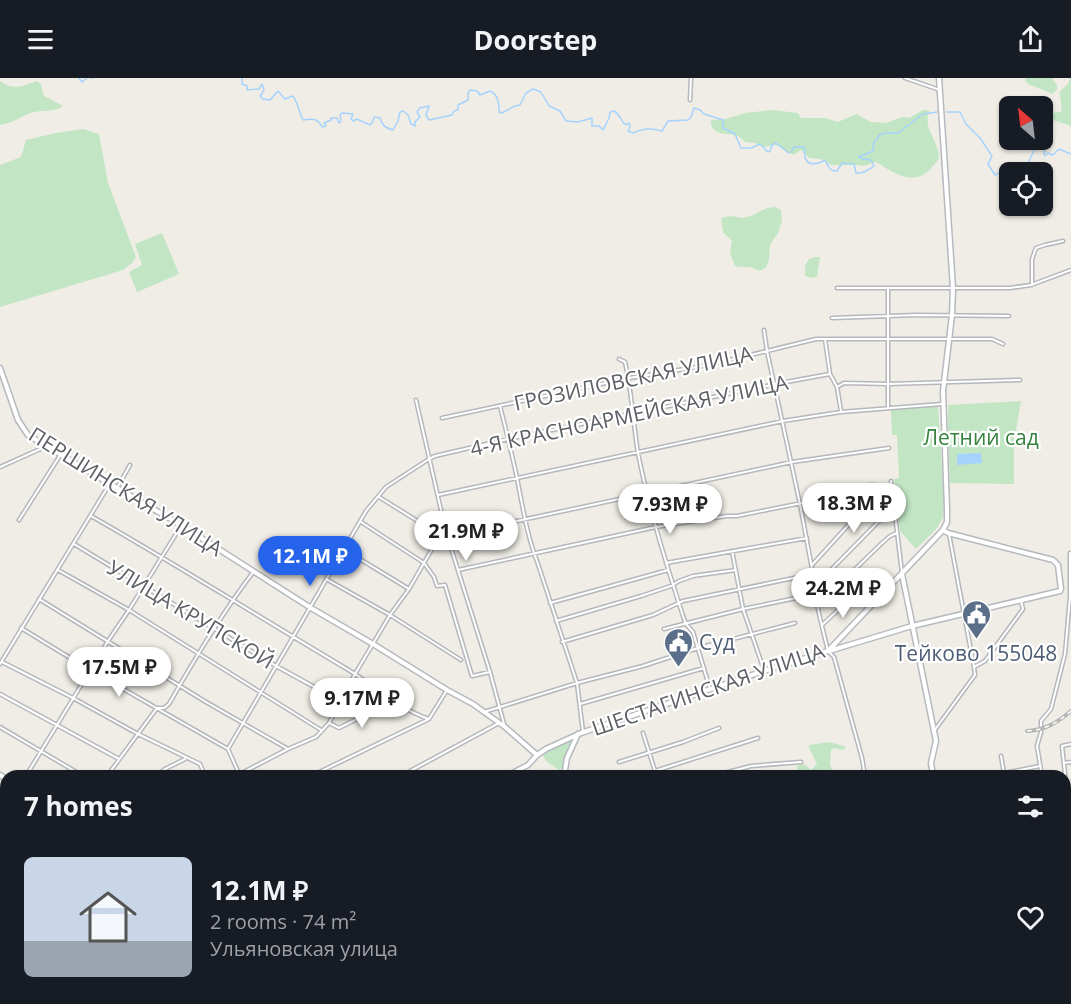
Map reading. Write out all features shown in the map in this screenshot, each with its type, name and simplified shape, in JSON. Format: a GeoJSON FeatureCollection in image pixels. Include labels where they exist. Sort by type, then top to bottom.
{"type":"FeatureCollection","features":[{"type":"Feature","properties":{"kind":"street"},"geometry":{"type":"LineString","coordinates":[[690,100],[691,78]]}},
{"type":"Feature","properties":{"kind":"street"},"geometry":{"type":"LineString","coordinates":[[905,78],[940,90]]}},
{"type":"Feature","properties":{"kind":"street"},"geometry":{"type":"LineString","coordinates":[[828,651],[912,626],[1060,591],[1062,588],[1058,565],[1053,560],[943,530],[947,522],[947,509],[943,404],[953,288],[939,78]]}},
{"type":"Feature","properties":{"kind":"street"},"geometry":{"type":"LineString","coordinates":[[1032,285],[1032,258],[1036,248],[1063,241]]}},
{"type":"Feature","properties":{"kind":"street"},"geometry":{"type":"LineString","coordinates":[[837,288],[1010,288],[1032,285],[1071,270]]}},
{"type":"Feature","properties":{"kind":"street"},"geometry":{"type":"LineString","coordinates":[[888,288],[888,408]]}},
{"type":"Feature","properties":{"kind":"street"},"geometry":{"type":"LineString","coordinates":[[832,318],[1009,316]]}},
{"type":"Feature","properties":{"kind":"street"},"geometry":{"type":"LineString","coordinates":[[764,330],[807,538],[817,606],[828,651],[834,657],[864,770]]}},
{"type":"Feature","properties":{"kind":"street","name":"ГРОЗИЛОВСКАЯ УЛИЦА"},"geometry":{"type":"LineString","coordinates":[[442,418],[629,378],[697,367],[807,341],[949,338],[992,339],[1003,344]]}},
{"type":"Feature","properties":{"kind":"street"},"geometry":{"type":"LineString","coordinates":[[825,339],[830,374],[837,387],[841,412]]}},
{"type":"Feature","properties":{"kind":"street"},"geometry":{"type":"LineString","coordinates":[[619,359],[625,362],[629,378],[632,415],[646,492],[668,570],[686,624],[693,632],[710,688]]}},
{"type":"Feature","properties":{"kind":"street","name":"ПЕРШИНСКАЯ УЛИЦА"},"geometry":{"type":"LineString","coordinates":[[0,368],[18,420],[28,435],[182,525],[311,608],[473,704],[505,727],[537,755]]}},
{"type":"Feature","properties":{"kind":"street","name":"4-Я КРАСНОАРМЕЙСКАЯ УЛИЦА"},"geometry":{"type":"LineString","coordinates":[[228,749],[366,511],[386,487],[429,459],[508,440],[830,374]]}},
{"type":"Feature","properties":{"kind":"street"},"geometry":{"type":"LineString","coordinates":[[837,387],[844,383],[1020,380]]}},
{"type":"Feature","properties":{"kind":"street"},"geometry":{"type":"LineString","coordinates":[[416,400],[447,534],[505,727]]}},
{"type":"Feature","properties":{"kind":"street"},"geometry":{"type":"LineString","coordinates":[[438,495],[783,421],[841,412],[943,404]]}},
{"type":"Feature","properties":{"kind":"street"},"geometry":{"type":"LineString","coordinates":[[500,406],[517,478],[524,520],[577,683],[581,733],[573,744],[565,770]]}},
{"type":"Feature","properties":{"kind":"street"},"geometry":{"type":"LineString","coordinates":[[0,467],[47,446]]}},
{"type":"Feature","properties":{"kind":"street"},"geometry":{"type":"LineString","coordinates":[[378,496],[440,535],[524,520],[792,462],[889,448]]}},
{"type":"Feature","properties":{"kind":"street"},"geometry":{"type":"LineString","coordinates":[[19,520],[61,454]]}},
{"type":"Feature","properties":{"kind":"street"},"geometry":{"type":"LineString","coordinates":[[117,488],[130,465]]}},
{"type":"Feature","properties":{"kind":"street"},"geometry":{"type":"LineString","coordinates":[[891,481],[902,573],[936,741],[931,763],[932,770]]}},
{"type":"Feature","properties":{"kind":"street"},"geometry":{"type":"LineString","coordinates":[[109,484],[1,663],[200,764],[202,770]]}},
{"type":"Feature","properties":{"kind":"street"},"geometry":{"type":"LineString","coordinates":[[458,570],[656,527],[737,516],[800,504],[851,493],[870,485],[884,491]]}},
{"type":"Feature","properties":{"kind":"street"},"geometry":{"type":"LineString","coordinates":[[812,565],[852,521],[884,491],[891,490]]}},
{"type":"Feature","properties":{"kind":"street"},"geometry":{"type":"LineString","coordinates":[[815,586],[885,515],[895,518]]}},
{"type":"Feature","properties":{"kind":"street"},"geometry":{"type":"LineString","coordinates":[[90,516],[161,556],[355,674],[394,701],[429,719]]}},
{"type":"Feature","properties":{"kind":"street"},"geometry":{"type":"LineString","coordinates":[[361,522],[424,563],[434,577],[437,586],[445,585],[472,676],[490,672]]}},
{"type":"Feature","properties":{"kind":"street"},"geometry":{"type":"LineString","coordinates":[[30,770],[182,525]]}},
{"type":"Feature","properties":{"kind":"street"},"geometry":{"type":"LineString","coordinates":[[248,770],[316,737],[329,723],[355,674],[390,615],[409,589],[445,526]]}},
{"type":"Feature","properties":{"kind":"street","name":"ШЕСТАГИНСКАЯ УЛИЦА"},"geometry":{"type":"LineString","coordinates":[[518,770],[528,765],[537,755],[570,737],[764,670],[828,651],[943,530]]}},
{"type":"Feature","properties":{"kind":"street"},"geometry":{"type":"LineString","coordinates":[[817,606],[881,544],[897,533]]}},
{"type":"Feature","properties":{"kind":"street"},"geometry":{"type":"LineString","coordinates":[[934,731],[975,675],[948,533]]}},
{"type":"Feature","properties":{"kind":"street"},"geometry":{"type":"LineString","coordinates":[[666,563],[807,538]]}},
{"type":"Feature","properties":{"kind":"street","name":"УЛИЦА КРУПСКОЙ"},"geometry":{"type":"LineString","coordinates":[[74,544],[276,666],[340,700]]}},
{"type":"Feature","properties":{"kind":"street"},"geometry":{"type":"LineString","coordinates":[[345,550],[409,589]]}},
{"type":"Feature","properties":{"kind":"street"},"geometry":{"type":"LineString","coordinates":[[732,551],[743,609],[764,670]]}},
{"type":"Feature","properties":{"kind":"street"},"geometry":{"type":"LineString","coordinates":[[1041,770],[1037,746],[1041,722],[1051,709],[1065,654],[1070,597],[1070,553]]}},
{"type":"Feature","properties":{"kind":"street"},"geometry":{"type":"LineString","coordinates":[[58,570],[129,610],[321,730]]}},
{"type":"Feature","properties":{"kind":"street"},"geometry":{"type":"LineString","coordinates":[[550,603],[668,570]]}},
{"type":"Feature","properties":{"kind":"street"},"geometry":{"type":"LineString","coordinates":[[556,621],[620,603],[693,576],[736,570]]}},
{"type":"Feature","properties":{"kind":"street"},"geometry":{"type":"LineString","coordinates":[[158,708],[164,708],[169,704],[213,628],[254,571]]}},
{"type":"Feature","properties":{"kind":"street"},"geometry":{"type":"LineString","coordinates":[[562,642],[642,619],[682,601],[813,574]]}},
{"type":"Feature","properties":{"kind":"street"},"geometry":{"type":"LineString","coordinates":[[326,579],[390,615],[461,660]]}},
{"type":"Feature","properties":{"kind":"street"},"geometry":{"type":"LineString","coordinates":[[664,628],[816,594]]}},
{"type":"Feature","properties":{"kind":"street"},"geometry":{"type":"LineString","coordinates":[[822,625],[851,598]]}},
{"type":"Feature","properties":{"kind":"street"},"geometry":{"type":"LineString","coordinates":[[39,599],[179,686],[288,749]]}},
{"type":"Feature","properties":{"kind":"street"},"geometry":{"type":"LineString","coordinates":[[974,667],[985,661],[1023,609],[1020,600]]}},
{"type":"Feature","properties":{"kind":"street"},"geometry":{"type":"LineString","coordinates":[[484,712],[698,648],[795,623]]}},
{"type":"Feature","properties":{"kind":"street"},"geometry":{"type":"LineString","coordinates":[[21,628],[228,749],[237,770]]}},
{"type":"Feature","properties":{"kind":"street"},"geometry":{"type":"LineString","coordinates":[[579,705],[704,668]]}},
{"type":"Feature","properties":{"kind":"street"},"geometry":{"type":"LineString","coordinates":[[327,770],[429,719],[447,690]]}},
{"type":"Feature","properties":{"kind":"street"},"geometry":{"type":"LineString","coordinates":[[0,694],[120,759]]}},
{"type":"Feature","properties":{"kind":"street"},"geometry":{"type":"LineString","coordinates":[[329,723],[339,728],[394,701]]}},
{"type":"Feature","properties":{"kind":"street"},"geometry":{"type":"LineString","coordinates":[[112,770],[158,708]]}},
{"type":"Feature","properties":{"kind":"street"},"geometry":{"type":"LineString","coordinates":[[413,770],[499,723]]}},
{"type":"Feature","properties":{"kind":"street"},"geometry":{"type":"LineString","coordinates":[[0,727],[74,770]]}},
{"type":"Feature","properties":{"kind":"street"},"geometry":{"type":"LineString","coordinates":[[619,762],[719,728]]}},
{"type":"Feature","properties":{"kind":"street"},"geometry":{"type":"LineString","coordinates":[[643,733],[655,770]]}},
{"type":"Feature","properties":{"kind":"street"},"geometry":{"type":"LineString","coordinates":[[570,737],[573,744]]}},
{"type":"Feature","properties":{"kind":"street"},"geometry":{"type":"LineString","coordinates":[[658,770],[758,738]]}},
{"type":"Feature","properties":{"kind":"street"},"geometry":{"type":"LineString","coordinates":[[1065,770],[1062,746],[1071,744]]}},
{"type":"Feature","properties":{"kind":"street"},"geometry":{"type":"LineString","coordinates":[[1001,756],[1003,770]]}},
{"type":"Feature","properties":{"kind":"street"},"geometry":{"type":"LineString","coordinates":[[164,770],[187,758]]}},
{"type":"Feature","properties":{"kind":"street"},"geometry":{"type":"LineString","coordinates":[[736,770],[751,766],[801,762]]}},
{"type":"Feature","properties":{"kind":"street"},"geometry":{"type":"LineString","coordinates":[[1064,764],[1071,762]]}},
{"type":"Feature","properties":{"kind":"street"},"geometry":{"type":"LineString","coordinates":[[1020,770],[1041,766]]}},
{"type":"Feature","properties":{"kind":"green space"},"geometry":{"type":"Polygon","coordinates":[[[1026,78],[1052,78],[1057,89],[1053,94],[1028,84],[1026,78]]]}},
{"type":"Feature","properties":{"kind":"green space"},"geometry":{"type":"Polygon","coordinates":[[[1071,78],[1071,126],[1053,120],[1053,113],[1061,112],[1060,91],[1071,78]]]}},
{"type":"Feature","properties":{"kind":"green space"},"geometry":{"type":"Polygon","coordinates":[[[0,81],[14,87],[37,81],[41,85],[44,96],[63,106],[31,113],[0,125],[0,81]]]}},
{"type":"Feature","properties":{"kind":"green space"},"geometry":{"type":"Polygon","coordinates":[[[772,110],[798,113],[801,118],[825,118],[838,122],[856,114],[871,122],[886,123],[902,117],[909,118],[923,110],[929,110],[928,124],[939,157],[926,173],[912,178],[890,171],[876,162],[863,166],[831,165],[821,159],[809,158],[801,150],[793,155],[776,145],[763,147],[745,142],[737,135],[719,133],[711,125],[711,120],[772,110]]]}},
{"type":"Feature","properties":{"kind":"green space"},"geometry":{"type":"Polygon","coordinates":[[[83,129],[99,134],[108,183],[136,257],[123,270],[0,307],[0,165],[21,157],[26,140],[83,129]]]}},
{"type":"Feature","properties":{"kind":"green space"},"geometry":{"type":"Polygon","coordinates":[[[775,207],[781,210],[782,220],[778,233],[770,245],[766,268],[759,271],[735,266],[730,253],[732,241],[723,232],[721,218],[731,216],[742,218],[775,207]]]}},
{"type":"Feature","properties":{"kind":"green space"},"geometry":{"type":"Polygon","coordinates":[[[162,233],[179,274],[137,292],[129,272],[142,265],[135,244],[162,233]]]}},
{"type":"Feature","properties":{"kind":"green space"},"geometry":{"type":"Polygon","coordinates":[[[820,257],[817,277],[805,276],[805,266],[809,259],[820,257]]]}},
{"type":"Feature","properties":{"kind":"green space","name":"Летний сад"},"geometry":{"type":"Polygon","coordinates":[[[1021,401],[1014,442],[1014,484],[950,483],[948,405],[1021,401]]]}},
{"type":"Feature","properties":{"kind":"green space"},"geometry":{"type":"Polygon","coordinates":[[[938,406],[943,517],[937,528],[916,549],[900,531],[894,479],[899,478],[897,435],[892,435],[891,409],[938,406]]]}},
{"type":"Feature","properties":{"kind":"green space"},"geometry":{"type":"Polygon","coordinates":[[[568,740],[571,743],[562,768],[559,770],[546,761],[543,755],[568,740]]]}},
{"type":"Feature","properties":{"kind":"green space"},"geometry":{"type":"Polygon","coordinates":[[[830,742],[846,747],[843,750],[834,748],[831,750],[832,770],[811,770],[817,764],[809,745],[830,742]]]}},
{"type":"Feature","properties":{"kind":"green space"},"geometry":{"type":"Polygon","coordinates":[[[804,764],[811,770],[797,770],[797,766],[804,764]]]}},
{"type":"Feature","properties":{"kind":"water"},"geometry":{"type":"Polygon","coordinates":[[[981,453],[982,463],[957,465],[957,454],[981,453]]]}},
{"type":"Feature","properties":{"kind":"waterway"},"geometry":{"type":"LineString","coordinates":[[79,78],[82,82],[87,78]]}},
{"type":"Feature","properties":{"kind":"waterway"},"geometry":{"type":"LineString","coordinates":[[242,78],[242,84],[247,86],[247,90],[259,89],[262,84],[264,90],[260,96],[263,99],[270,100],[278,91],[285,99],[293,96],[303,120],[316,120],[322,127],[326,126],[324,123],[331,118],[337,118],[339,123],[342,113],[353,114],[351,119],[353,121],[357,119],[370,125],[374,117],[380,118],[384,126],[393,130],[400,112],[403,111],[408,115],[411,124],[415,126],[415,122],[420,117],[417,112],[420,108],[429,106],[426,115],[429,120],[452,115],[458,110],[458,105],[468,100],[470,90],[477,91],[480,95],[490,91],[493,93],[498,100],[499,112],[502,113],[520,105],[526,93],[533,89],[541,92],[549,106],[560,111],[566,121],[578,122],[592,118],[592,126],[599,126],[603,130],[610,112],[614,111],[622,122],[626,125],[629,123],[628,131],[633,133],[648,129],[662,131],[668,121],[688,120],[694,108],[723,120],[723,128],[735,134],[741,148],[751,148],[760,144],[768,152],[776,143],[789,153],[794,147],[804,147],[808,162],[817,163],[825,160],[829,168],[834,171],[837,171],[842,163],[854,164],[856,173],[874,166],[871,160],[859,157],[873,151],[874,141],[879,135],[898,133],[923,114],[937,112]]}},
{"type":"Feature","properties":{"kind":"waterway"},"geometry":{"type":"LineString","coordinates":[[947,112],[960,112],[966,124],[980,138],[992,156],[988,164],[995,175],[999,173]]}},
{"type":"Feature","properties":{"kind":"waterway"},"geometry":{"type":"LineString","coordinates":[[1029,162],[1035,148],[1045,149],[1045,156],[1048,153],[1053,155],[1059,149],[1071,154]]}},
{"type":"Feature","properties":{"kind":"railway"},"geometry":{"type":"LineString","coordinates":[[1027,731],[1050,725],[1071,711]]}},
{"type":"Feature","properties":{"kind":"place","name":"Тейково 155048"},"geometry":{"type":"Point","coordinates":[976,640]}},
{"type":"Feature","properties":{"kind":"place","name":"Суд"},"geometry":{"type":"Point","coordinates":[678,668]}}]}
